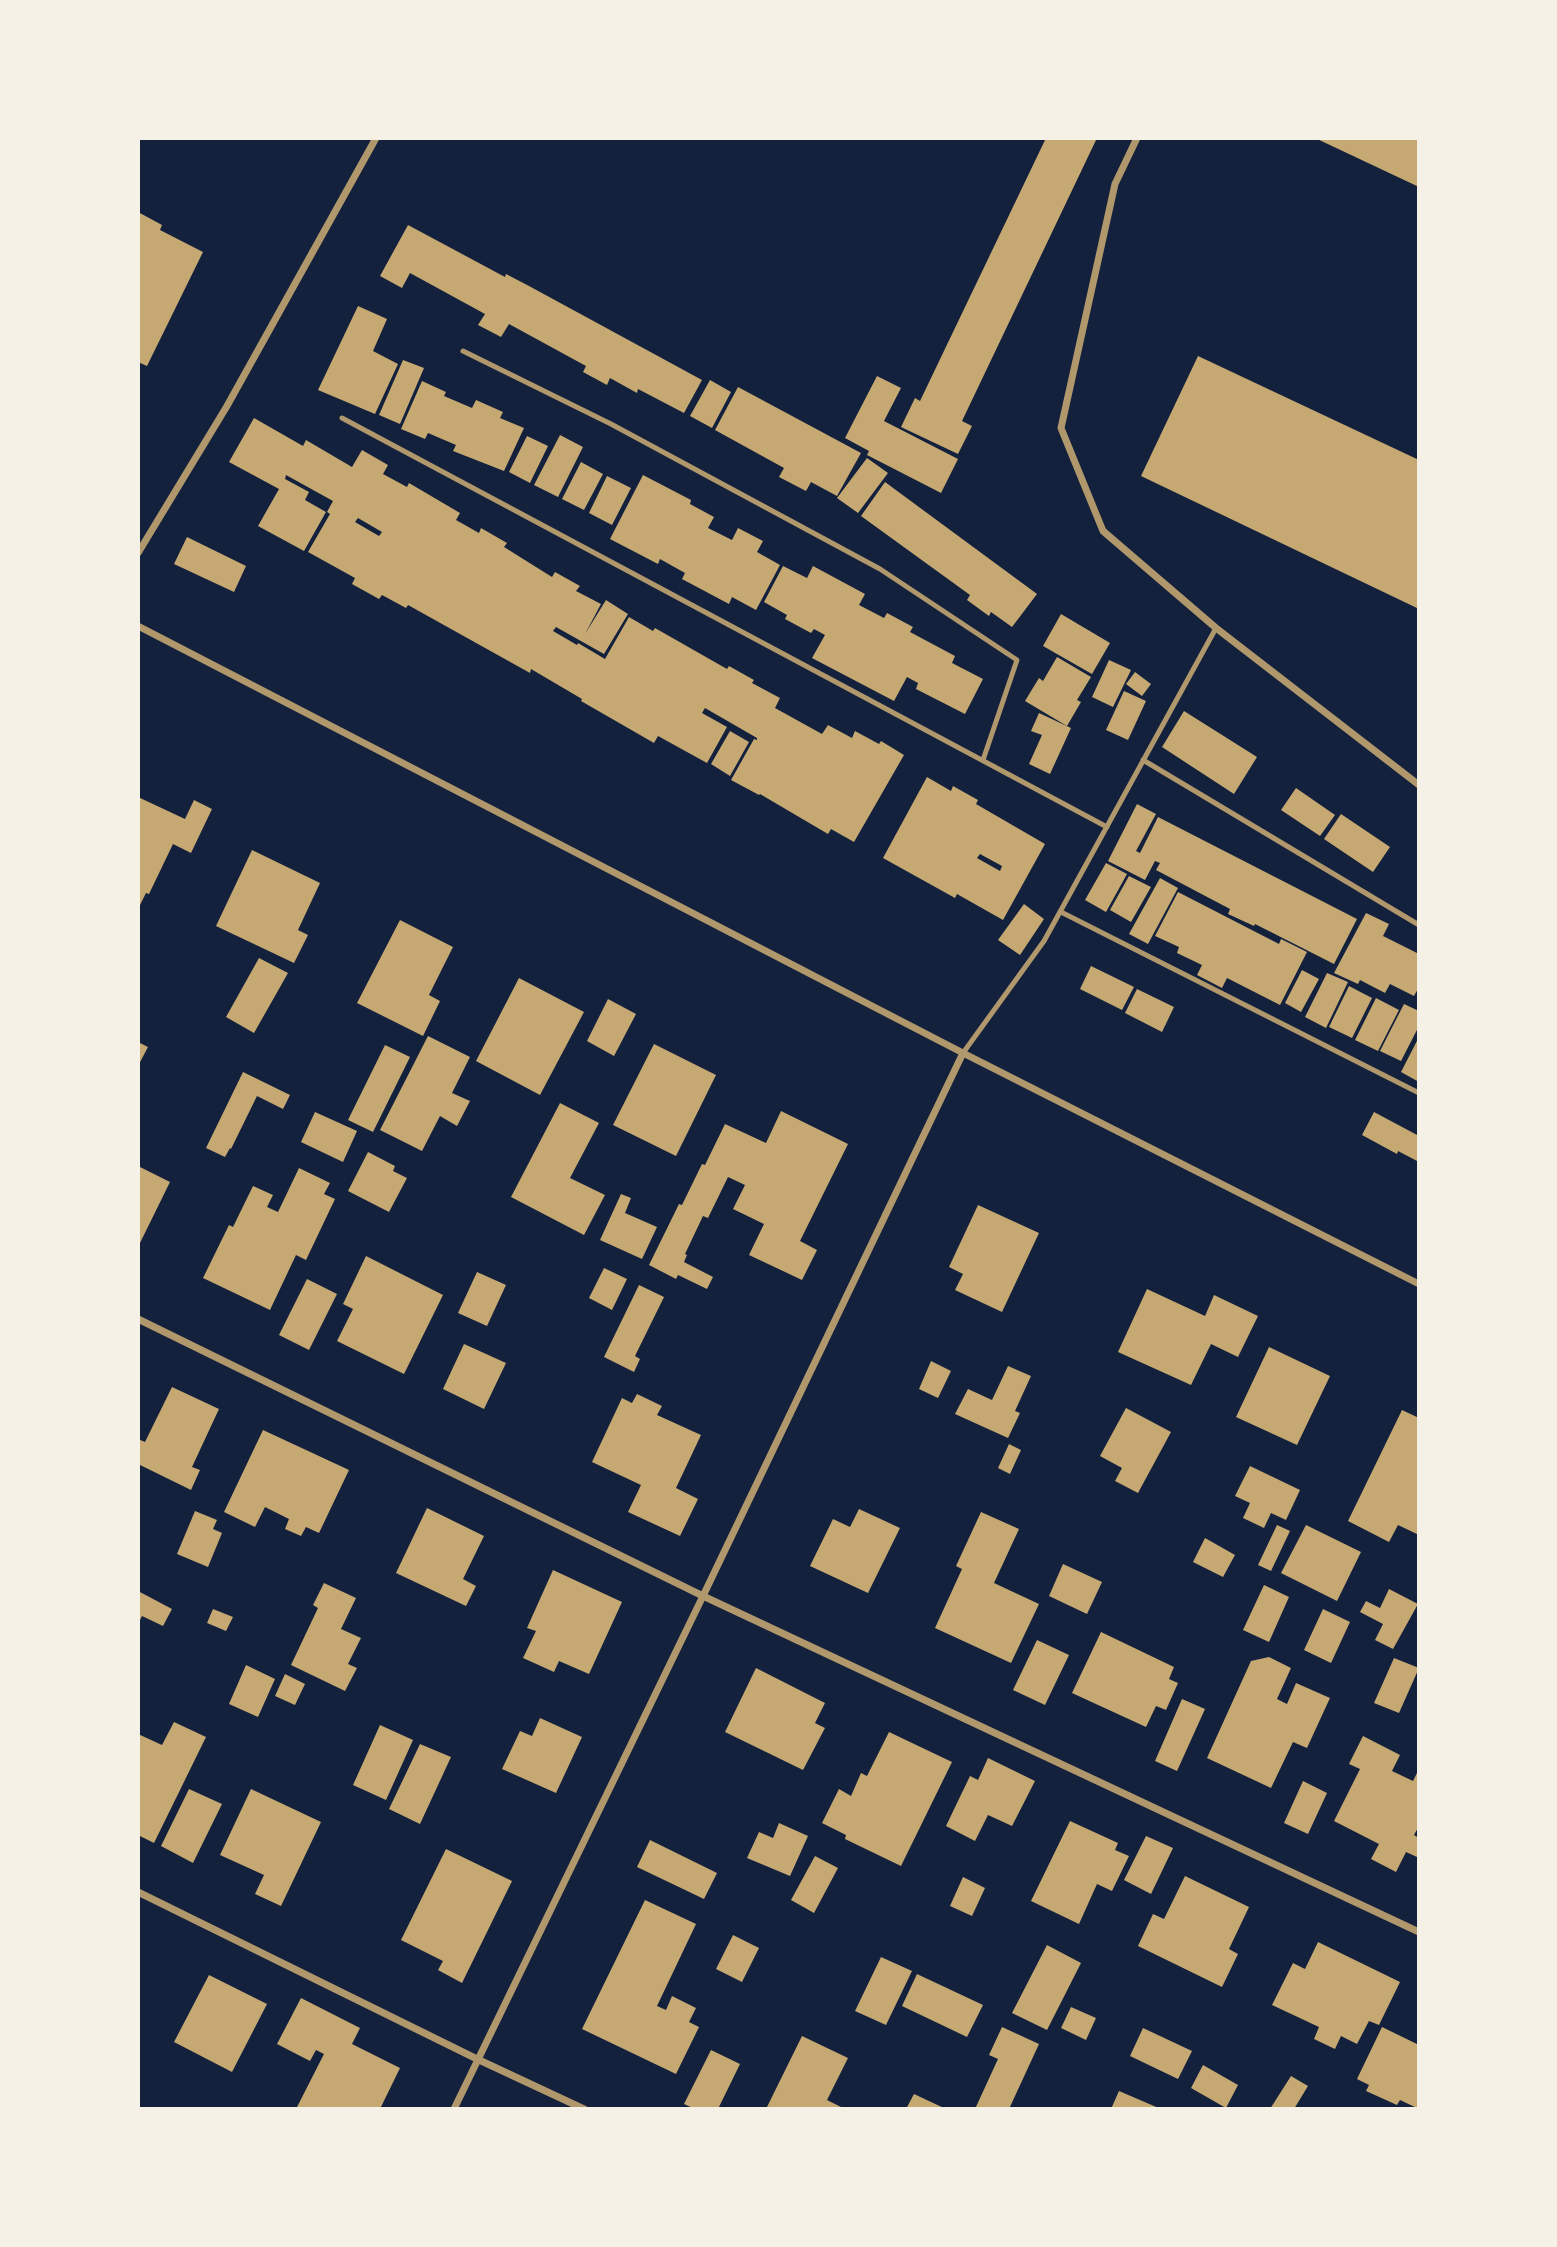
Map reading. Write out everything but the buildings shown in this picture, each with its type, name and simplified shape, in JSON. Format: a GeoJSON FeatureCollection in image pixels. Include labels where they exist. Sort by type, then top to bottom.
{"type":"FeatureCollection","features":[{"type":"Feature","properties":{"kind":"street"},"geometry":{"type":"LineString","coordinates":[[138,553],[227,406],[376,138]]}},
{"type":"Feature","properties":{"kind":"street"},"geometry":{"type":"LineString","coordinates":[[1137,138],[1115,184],[1061,428],[1103,531],[1216,628],[1419,785]]}},
{"type":"Feature","properties":{"kind":"street"},"geometry":{"type":"LineString","coordinates":[[138,626],[963,1053],[1419,1284]]}},
{"type":"Feature","properties":{"kind":"street"},"geometry":{"type":"LineString","coordinates":[[454,2109],[963,1053]]}},
{"type":"Feature","properties":{"kind":"street"},"geometry":{"type":"LineString","coordinates":[[138,1319],[703,1596],[1419,1932]]}},
{"type":"Feature","properties":{"kind":"street"},"geometry":{"type":"LineString","coordinates":[[138,1892],[584,2109]]}},
{"type":"Feature","properties":{"kind":"lane"},"geometry":{"type":"LineString","coordinates":[[463,351],[611,424],[880,569],[1017,660],[983,760]]}},
{"type":"Feature","properties":{"kind":"lane"},"geometry":{"type":"LineString","coordinates":[[342,418],[1107,827]]}},
{"type":"Feature","properties":{"kind":"lane"},"geometry":{"type":"LineString","coordinates":[[963,1053],[1044,941],[1216,628]]}},
{"type":"Feature","properties":{"kind":"lane"},"geometry":{"type":"LineString","coordinates":[[1143,760],[1419,925]]}},
{"type":"Feature","properties":{"kind":"lane"},"geometry":{"type":"LineString","coordinates":[[1060,912],[1419,1093]]}}]}
